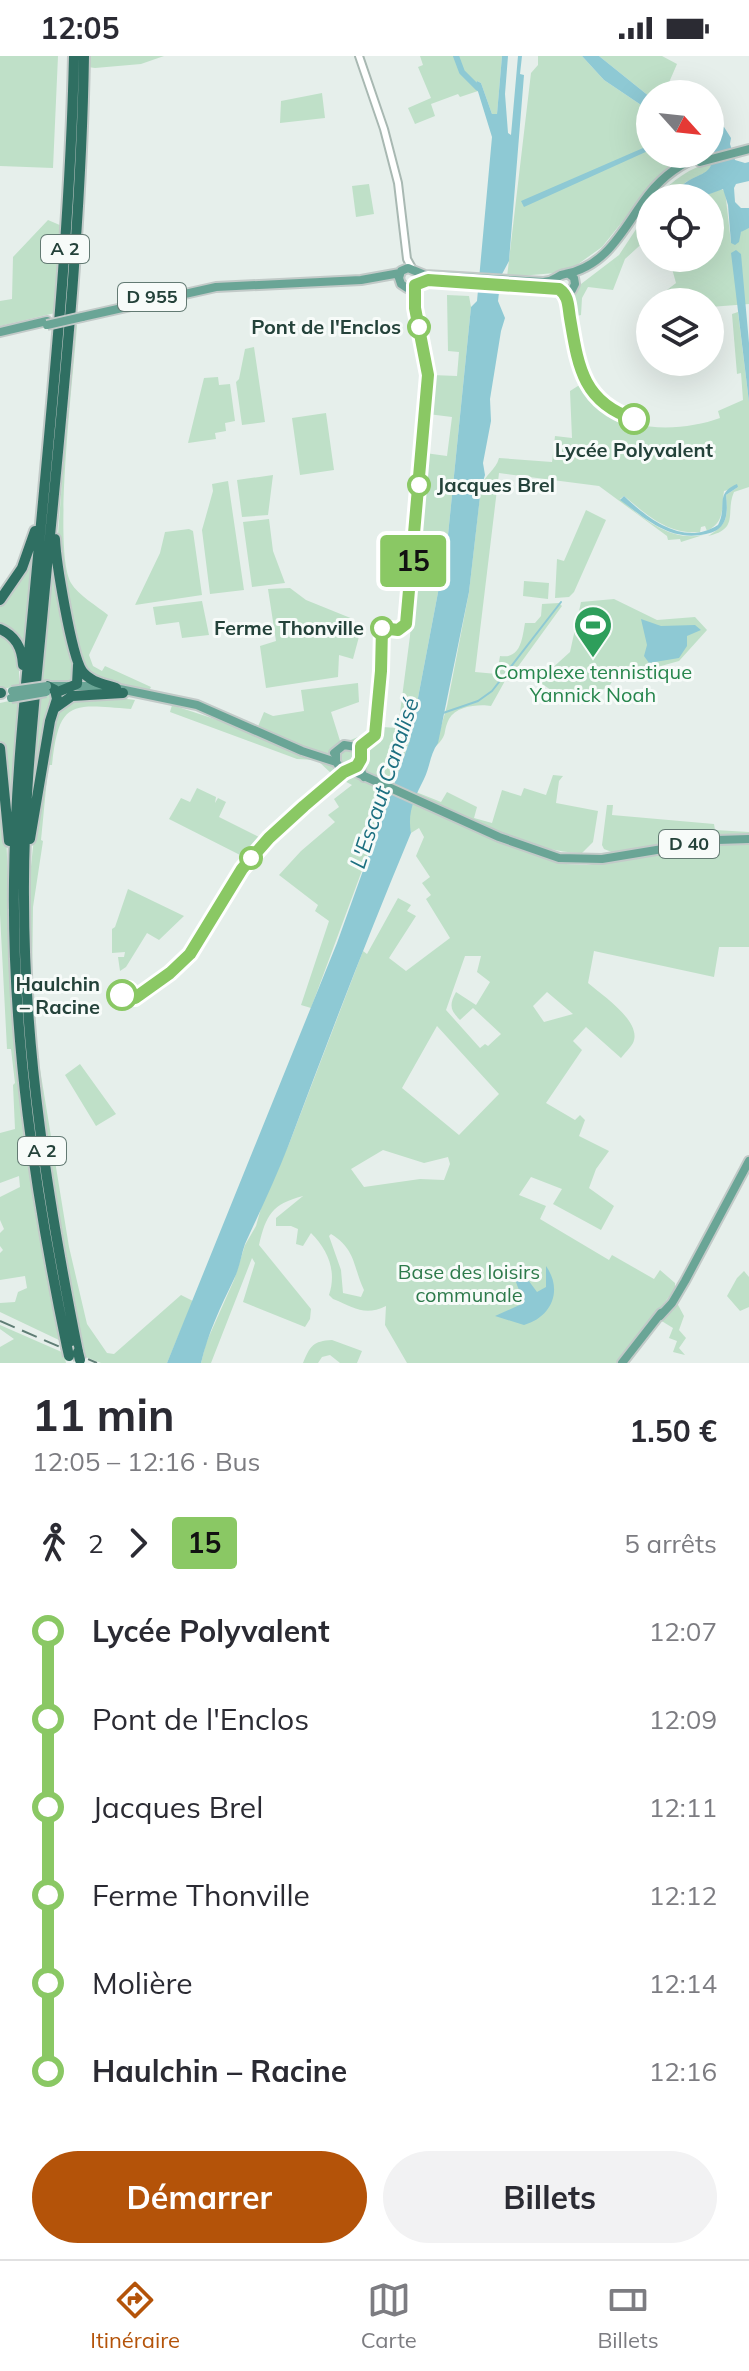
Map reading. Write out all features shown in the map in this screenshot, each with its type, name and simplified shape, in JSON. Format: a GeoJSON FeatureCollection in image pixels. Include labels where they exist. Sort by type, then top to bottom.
{"type":"FeatureCollection","features":[{"type":"Feature","properties":{"kind":"highway","name":"A 2"},"geometry":{"type":"LineString","coordinates":[[19,924],[67,226],[74,56]]}},
{"type":"Feature","properties":{"kind":"highway","name":"A 2"},"geometry":{"type":"LineString","coordinates":[[74,1357],[43,1225],[28,1125],[18,1021],[19,924],[15,826],[21,736],[77,214],[84,56]]}},
{"type":"Feature","properties":{"kind":"highway"},"geometry":{"type":"LineString","coordinates":[[0,600],[18,575],[31,546],[51,465]]}},
{"type":"Feature","properties":{"kind":"highway"},"geometry":{"type":"LineString","coordinates":[[19,924],[50,721],[57,699],[52,690],[77,684],[79,676],[55,550],[51,465]]}},
{"type":"Feature","properties":{"kind":"highway"},"geometry":{"type":"LineString","coordinates":[[0,629],[12,636],[22,653],[21,736]]}},
{"type":"Feature","properties":{"kind":"highway"},"geometry":{"type":"LineString","coordinates":[[77,662],[91,679],[119,690]]}},
{"type":"Feature","properties":{"kind":"highway"},"geometry":{"type":"LineString","coordinates":[[54,710],[60,702],[72,696],[119,690]]}},
{"type":"Feature","properties":{"kind":"highway"},"geometry":{"type":"LineString","coordinates":[[0,748],[19,924]]}},
{"type":"Feature","properties":{"kind":"main road"},"geometry":{"type":"LineString","coordinates":[[724,151],[749,146]]}},
{"type":"Feature","properties":{"kind":"main road"},"geometry":{"type":"LineString","coordinates":[[636,222],[620,245],[581,276],[570,291],[559,289],[558,279],[563,274],[582,271],[605,254],[658,184],[678,168]]}},
{"type":"Feature","properties":{"kind":"main road"},"geometry":{"type":"LineString","coordinates":[[668,184],[687,168]]}},
{"type":"Feature","properties":{"kind":"main road"},"geometry":{"type":"LineString","coordinates":[[406,273],[417,284],[407,288],[406,273]]}},
{"type":"Feature","properties":{"kind":"main road","name":"D 955"},"geometry":{"type":"LineString","coordinates":[[0,333],[227,286],[394,280],[406,273],[559,289]]}},
{"type":"Feature","properties":{"kind":"main road"},"geometry":{"type":"LineString","coordinates":[[569,274],[575,283]]}},
{"type":"Feature","properties":{"kind":"main road","name":"D 955"},"geometry":{"type":"LineString","coordinates":[[506,283],[558,279]]}},
{"type":"Feature","properties":{"kind":"main road","name":"D 955"},"geometry":{"type":"LineString","coordinates":[[417,284],[426,280],[472,280]]}},
{"type":"Feature","properties":{"kind":"main road"},"geometry":{"type":"LineString","coordinates":[[77,684],[197,705],[336,762],[341,769],[350,770],[360,763]]}},
{"type":"Feature","properties":{"kind":"main road"},"geometry":{"type":"LineString","coordinates":[[4,695],[52,690],[119,690]]}},
{"type":"Feature","properties":{"kind":"main road"},"geometry":{"type":"LineString","coordinates":[[322,757],[343,746],[353,746],[360,753],[360,770],[365,778]]}},
{"type":"Feature","properties":{"kind":"main road"},"geometry":{"type":"LineString","coordinates":[[336,752],[336,762]]}},
{"type":"Feature","properties":{"kind":"main road","name":"D 40"},"geometry":{"type":"LineString","coordinates":[[350,770],[548,856],[595,860],[717,840],[749,839]]}},
{"type":"Feature","properties":{"kind":"main road"},"geometry":{"type":"LineString","coordinates":[[622,1363],[660,1316],[749,1161]]}},
{"type":"Feature","properties":{"kind":"street"},"geometry":{"type":"LineString","coordinates":[[359,56],[400,189],[406,273]]}},
{"type":"Feature","properties":{"kind":"green space"},"geometry":{"type":"Polygon","coordinates":[[[0,56],[58,56],[53,168],[0,166],[0,56]]]}},
{"type":"Feature","properties":{"kind":"green space"},"geometry":{"type":"Polygon","coordinates":[[[89,56],[164,56],[141,64],[95,68],[88,67],[89,56]]]}},
{"type":"Feature","properties":{"kind":"green space"},"geometry":{"type":"Polygon","coordinates":[[[420,56],[502,56],[497,114],[492,114],[481,83],[477,81],[478,91],[460,97],[458,94],[431,104],[435,116],[415,124],[408,108],[431,98],[418,67],[423,65],[420,56]]]}},
{"type":"Feature","properties":{"kind":"green space"},"geometry":{"type":"Polygon","coordinates":[[[538,56],[582,56],[604,80],[636,102],[636,168],[676,168],[654,184],[636,184],[636,205],[602,247],[567,272],[507,277],[531,73],[538,65],[538,56]]]}},
{"type":"Feature","properties":{"kind":"green space"},"geometry":{"type":"Polygon","coordinates":[[[599,56],[662,56],[677,64],[670,80],[636,80],[636,86],[599,56]]]}},
{"type":"Feature","properties":{"kind":"green space"},"geometry":{"type":"Polygon","coordinates":[[[322,93],[325,118],[280,123],[281,101],[322,93]]]}},
{"type":"Feature","properties":{"kind":"green space"},"geometry":{"type":"Polygon","coordinates":[[[695,168],[710,168],[684,184],[670,184],[695,168]]]}},
{"type":"Feature","properties":{"kind":"green space"},"geometry":{"type":"Polygon","coordinates":[[[369,184],[374,214],[356,217],[352,186],[369,184]]]}},
{"type":"Feature","properties":{"kind":"green space"},"geometry":{"type":"Polygon","coordinates":[[[725,191],[731,243],[744,229],[749,228],[749,304],[724,306],[724,288],[670,288],[676,283],[673,272],[724,272],[725,191]]]}},
{"type":"Feature","properties":{"kind":"green space"},"geometry":{"type":"Polygon","coordinates":[[[48,220],[62,226],[55,313],[0,326],[0,301],[12,299],[13,257],[48,220]]]}},
{"type":"Feature","properties":{"kind":"green space"},"geometry":{"type":"Polygon","coordinates":[[[636,229],[636,249],[625,259],[613,290],[588,287],[582,298],[581,315],[577,316],[574,296],[581,284],[619,255],[636,229]]]}},
{"type":"Feature","properties":{"kind":"green space"},"geometry":{"type":"Polygon","coordinates":[[[447,295],[469,296],[471,307],[447,545],[410,740],[393,786],[376,779],[374,788],[390,795],[311,1008],[301,1005],[329,921],[315,911],[318,905],[279,875],[335,822],[328,815],[339,807],[334,799],[352,785],[333,775],[317,760],[297,759],[170,712],[172,705],[239,727],[257,729],[264,712],[273,716],[304,711],[301,690],[358,683],[359,702],[331,712],[341,744],[382,727],[398,728],[410,636],[425,453],[447,456],[452,417],[428,414],[432,375],[457,376],[459,352],[448,351],[447,295]]]}},
{"type":"Feature","properties":{"kind":"green space"},"geometry":{"type":"Polygon","coordinates":[[[738,312],[749,402],[749,487],[734,492],[728,524],[718,533],[708,536],[723,524],[726,495],[738,487],[724,491],[720,518],[707,531],[705,526],[701,527],[700,532],[668,527],[624,496],[620,499],[648,521],[669,532],[703,535],[681,542],[680,539],[668,540],[667,536],[599,486],[499,473],[475,672],[497,674],[500,656],[516,651],[525,623],[535,623],[541,616],[542,604],[559,603],[562,606],[506,679],[491,706],[474,706],[457,711],[449,719],[444,736],[435,747],[447,706],[469,592],[481,487],[499,458],[552,462],[555,436],[572,438],[570,391],[581,384],[607,412],[633,423],[678,427],[720,418],[718,411],[743,400],[741,373],[737,374],[732,314],[738,312]]]}},
{"type":"Feature","properties":{"kind":"green space"},"geometry":{"type":"Polygon","coordinates":[[[74,325],[77,325],[64,499],[66,564],[74,587],[108,615],[89,655],[93,666],[102,671],[105,666],[151,687],[149,691],[107,681],[41,682],[52,548],[57,547],[74,325]]]}},
{"type":"Feature","properties":{"kind":"green space"},"geometry":{"type":"Polygon","coordinates":[[[254,347],[265,422],[242,425],[236,382],[245,349],[254,347]]]}},
{"type":"Feature","properties":{"kind":"green space"},"geometry":{"type":"Polygon","coordinates":[[[218,377],[219,385],[230,384],[235,421],[225,423],[226,431],[215,433],[216,439],[188,443],[204,378],[218,377]]]}},
{"type":"Feature","properties":{"kind":"green space"},"geometry":{"type":"Polygon","coordinates":[[[326,413],[334,470],[300,475],[292,418],[326,413]]]}},
{"type":"Feature","properties":{"kind":"green space"},"geometry":{"type":"Polygon","coordinates":[[[273,475],[268,515],[242,517],[237,480],[273,475]]]}},
{"type":"Feature","properties":{"kind":"green space"},"geometry":{"type":"Polygon","coordinates":[[[228,481],[244,590],[210,594],[202,530],[213,491],[212,484],[228,481]]]}},
{"type":"Feature","properties":{"kind":"green space"},"geometry":{"type":"Polygon","coordinates":[[[586,510],[606,520],[574,592],[569,597],[555,598],[557,559],[564,561],[586,510]]]}},
{"type":"Feature","properties":{"kind":"green space"},"geometry":{"type":"Polygon","coordinates":[[[269,519],[273,551],[285,583],[252,587],[243,522],[269,519]]]}},
{"type":"Feature","properties":{"kind":"green space"},"geometry":{"type":"Polygon","coordinates":[[[193,531],[202,595],[135,605],[160,553],[165,532],[193,531]]]}},
{"type":"Feature","properties":{"kind":"green space"},"geometry":{"type":"Polygon","coordinates":[[[35,544],[25,655],[19,656],[19,685],[0,690],[0,592],[24,551],[35,544]]]}},
{"type":"Feature","properties":{"kind":"green space"},"geometry":{"type":"Polygon","coordinates":[[[524,581],[549,583],[548,599],[523,596],[524,581]]]}},
{"type":"Feature","properties":{"kind":"green space"},"geometry":{"type":"Polygon","coordinates":[[[290,588],[306,600],[353,619],[346,628],[360,633],[353,659],[339,655],[338,677],[266,688],[260,646],[276,641],[268,589],[290,588]]]}},
{"type":"Feature","properties":{"kind":"green space"},"geometry":{"type":"Polygon","coordinates":[[[614,599],[657,620],[695,617],[707,630],[679,661],[636,673],[631,665],[616,674],[609,687],[568,702],[538,681],[570,652],[581,602],[614,599]]]}},
{"type":"Feature","properties":{"kind":"green space"},"geometry":{"type":"Polygon","coordinates":[[[202,601],[209,635],[182,638],[179,622],[156,625],[153,607],[202,601]]]}},
{"type":"Feature","properties":{"kind":"green space"},"geometry":{"type":"Polygon","coordinates":[[[83,693],[135,700],[131,709],[82,707],[72,710],[59,727],[52,765],[48,765],[43,841],[33,907],[32,988],[29,905],[44,768],[33,767],[39,696],[83,693]]]}},
{"type":"Feature","properties":{"kind":"green space"},"geometry":{"type":"Polygon","coordinates":[[[18,699],[13,803],[4,804],[12,992],[29,1168],[61,1341],[0,1312],[0,1303],[15,1302],[18,1292],[27,1288],[25,1276],[0,1280],[0,1253],[3,1250],[0,1233],[4,1229],[0,1220],[0,1197],[20,1187],[19,1176],[0,1183],[0,1133],[15,1129],[15,1083],[11,1049],[7,1049],[0,914],[0,703],[18,699]]]}},
{"type":"Feature","properties":{"kind":"green space","name":"Base des loisirs communale"},"geometry":{"type":"Polygon","coordinates":[[[553,775],[563,776],[559,781],[556,803],[598,811],[593,842],[582,853],[520,841],[422,799],[419,807],[529,853],[566,864],[587,865],[724,841],[749,842],[749,947],[719,947],[714,977],[594,951],[588,983],[627,1018],[635,1035],[633,1043],[621,1058],[586,1027],[573,1041],[582,1050],[546,1103],[575,1120],[580,1115],[585,1120],[579,1136],[609,1151],[596,1169],[589,1188],[614,1206],[601,1230],[553,1204],[562,1189],[531,1177],[519,1195],[546,1206],[540,1219],[609,1260],[612,1255],[654,1279],[660,1270],[675,1283],[675,1289],[618,1363],[407,1363],[385,1325],[386,1306],[365,1311],[333,1299],[329,1295],[332,1278],[329,1261],[317,1240],[311,1233],[303,1246],[296,1244],[298,1229],[276,1226],[276,1218],[303,1196],[284,1203],[272,1212],[259,1245],[311,1309],[310,1319],[305,1327],[243,1302],[255,1263],[252,1258],[211,1363],[201,1363],[206,1343],[234,1280],[245,1245],[256,1226],[265,1194],[289,1144],[363,951],[367,954],[398,898],[411,905],[407,911],[416,916],[389,958],[406,971],[450,938],[426,899],[431,895],[422,883],[430,877],[416,856],[424,837],[419,828],[411,833],[408,819],[416,792],[441,802],[447,792],[477,807],[474,818],[492,823],[502,790],[521,796],[524,788],[546,795],[553,775]],[[465,956],[446,1010],[480,1048],[485,1044],[488,1046],[501,1034],[473,1008],[460,1020],[452,1007],[456,992],[476,1005],[490,982],[477,972],[481,956],[465,956]],[[547,992],[533,1006],[544,1022],[573,1014],[547,992]],[[437,1026],[402,1088],[459,1135],[499,1094],[437,1026]],[[383,1150],[351,1169],[364,1187],[420,1179],[444,1180],[450,1164],[448,1157],[424,1163],[383,1150]],[[331,1234],[329,1236],[341,1270],[343,1293],[361,1297],[364,1290],[353,1259],[345,1246],[331,1234]]]}},
{"type":"Feature","properties":{"kind":"green space"},"geometry":{"type":"Polygon","coordinates":[[[197,788],[216,797],[215,803],[218,798],[226,802],[219,817],[263,839],[252,847],[246,858],[169,819],[181,798],[190,802],[197,788]]]}},
{"type":"Feature","properties":{"kind":"green space"},"geometry":{"type":"Polygon","coordinates":[[[607,805],[613,805],[612,815],[714,824],[715,830],[749,832],[749,836],[724,835],[617,854],[604,849],[602,845],[607,805]]]}},
{"type":"Feature","properties":{"kind":"green space"},"geometry":{"type":"Polygon","coordinates":[[[128,889],[184,916],[159,940],[147,933],[126,967],[120,971],[118,957],[124,957],[125,952],[112,953],[112,929],[128,889]]]}},
{"type":"Feature","properties":{"kind":"green space"},"geometry":{"type":"Polygon","coordinates":[[[80,1064],[116,1114],[96,1126],[65,1075],[80,1064]]]}},
{"type":"Feature","properties":{"kind":"green space"},"geometry":{"type":"Polygon","coordinates":[[[40,1069],[69,1247],[87,1324],[107,1353],[114,1354],[181,1295],[193,1301],[167,1363],[101,1363],[83,1356],[61,1242],[36,1071],[40,1069]]]}},
{"type":"Feature","properties":{"kind":"green space"},"geometry":{"type":"Polygon","coordinates":[[[744,1271],[749,1277],[749,1307],[740,1311],[727,1296],[744,1271]]]}},
{"type":"Feature","properties":{"kind":"green space"},"geometry":{"type":"Polygon","coordinates":[[[677,1303],[684,1316],[679,1330],[686,1338],[679,1348],[685,1355],[673,1352],[677,1341],[669,1338],[673,1328],[660,1320],[677,1303]]]}},
{"type":"Feature","properties":{"kind":"green space"},"geometry":{"type":"Polygon","coordinates":[[[0,1325],[64,1353],[66,1363],[0,1363],[0,1347],[14,1339],[0,1329],[0,1325]]]}},
{"type":"Feature","properties":{"kind":"green space"},"geometry":{"type":"Polygon","coordinates":[[[332,1340],[362,1351],[357,1363],[340,1363],[330,1355],[322,1357],[318,1363],[303,1363],[313,1346],[332,1340]]]}},
{"type":"Feature","properties":{"kind":"water"},"geometry":{"type":"Polygon","coordinates":[[[502,56],[508,56],[505,94],[508,133],[511,135],[518,56],[522,56],[520,74],[524,75],[509,261],[501,276],[498,301],[505,318],[490,399],[491,421],[483,463],[485,475],[469,592],[438,743],[413,805],[411,833],[284,1157],[245,1244],[201,1363],[167,1363],[337,943],[410,740],[447,545],[471,307],[477,301],[492,137],[476,85],[477,81],[481,83],[492,114],[497,114],[502,56]]]}},
{"type":"Feature","properties":{"kind":"water"},"geometry":{"type":"Polygon","coordinates":[[[582,56],[599,56],[636,86],[636,102],[604,80],[582,56]]]}},
{"type":"Feature","properties":{"kind":"water"},"geometry":{"type":"Polygon","coordinates":[[[724,127],[731,138],[735,160],[749,162],[749,181],[736,184],[734,188],[735,202],[741,208],[749,208],[749,228],[741,232],[735,245],[731,243],[724,184],[684,184],[709,169],[724,168],[724,127]]]}},
{"type":"Feature","properties":{"kind":"water"},"geometry":{"type":"Polygon","coordinates":[[[636,151],[636,156],[524,207],[521,201],[636,151]]]}},
{"type":"Feature","properties":{"kind":"water"},"geometry":{"type":"Polygon","coordinates":[[[736,250],[741,254],[749,343],[749,402],[731,253],[736,250]]]}},
{"type":"Feature","properties":{"kind":"water"},"geometry":{"type":"Polygon","coordinates":[[[737,484],[738,487],[726,495],[723,525],[713,532],[693,536],[660,528],[620,500],[624,496],[655,521],[680,532],[692,533],[718,525],[724,496],[737,484]]]}},
{"type":"Feature","properties":{"kind":"water"},"geometry":{"type":"Polygon","coordinates":[[[641,619],[661,626],[695,625],[701,630],[687,636],[687,646],[679,658],[649,663],[644,656],[647,645],[641,619]]]}},
{"type":"Feature","properties":{"kind":"water"},"geometry":{"type":"Polygon","coordinates":[[[546,1266],[554,1284],[554,1293],[542,1316],[524,1325],[495,1316],[524,1303],[514,1277],[520,1269],[537,1292],[546,1287],[546,1266]]]}},
{"type":"Feature","properties":{"kind":"waterway"},"geometry":{"type":"LineString","coordinates":[[456,56],[462,72],[478,88]]}},
{"type":"Feature","properties":{"kind":"waterway"},"geometry":{"type":"LineString","coordinates":[[443,713],[478,701],[492,691],[561,602]]}},
{"type":"Feature","properties":{"kind":"railway"},"geometry":{"type":"LineString","coordinates":[[0,1321],[97,1363]]}},
{"type":"Feature","properties":{"kind":"bus line","name":"15"},"geometry":{"type":"LineString","coordinates":[[122,995],[129,989],[135,998],[184,960],[198,944],[244,866],[304,806],[344,772],[360,763],[361,746],[375,735],[382,628],[398,630],[406,624],[412,580],[428,375],[415,308],[415,285],[428,280],[559,289],[567,298],[577,360],[585,382],[607,406],[634,419]]}},
{"type":"Feature","properties":{"kind":"place","name":"Pont de l'Enclos"},"geometry":{"type":"Point","coordinates":[419,327]}},
{"type":"Feature","properties":{"kind":"place","name":"Lycée Polyvalent"},"geometry":{"type":"Point","coordinates":[634,419]}},
{"type":"Feature","properties":{"kind":"place","name":"Jacques Brel"},"geometry":{"type":"Point","coordinates":[419,485]}},
{"type":"Feature","properties":{"kind":"place","name":"Ferme Thonville"},"geometry":{"type":"Point","coordinates":[382,628]}},
{"type":"Feature","properties":{"kind":"place","name":"Complexe tennistique Yannick Noah"},"geometry":{"type":"Point","coordinates":[593,659]}},
{"type":"Feature","properties":{"kind":"place","name":"Haulchin – Racine"},"geometry":{"type":"Point","coordinates":[122,995]}},
{"type":"Feature","properties":{"kind":"water label","name":"L'Escaut Canalisé"},"geometry":{"type":"Point","coordinates":[384,783]}}]}
